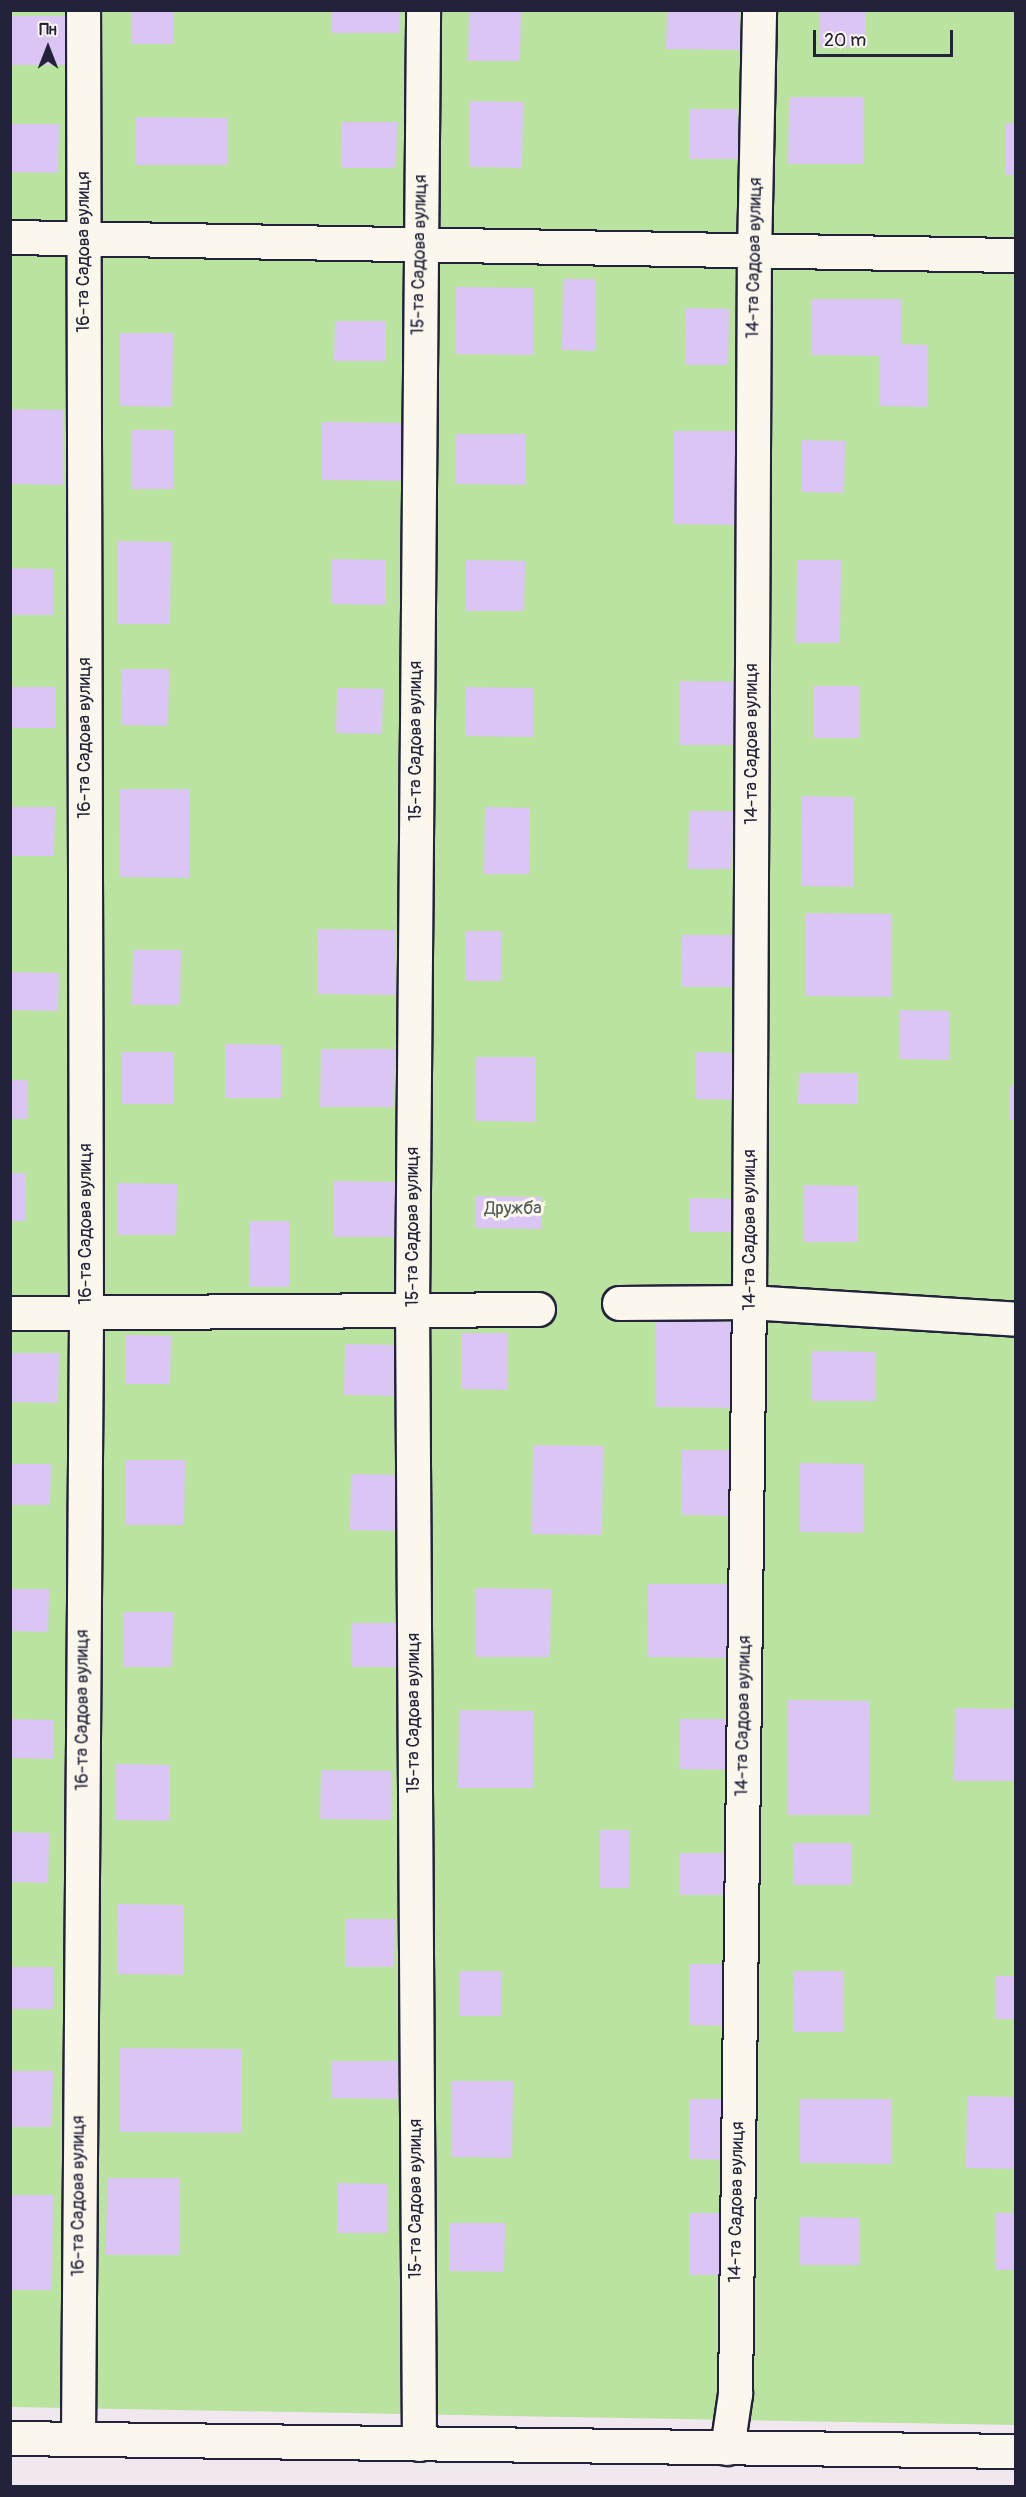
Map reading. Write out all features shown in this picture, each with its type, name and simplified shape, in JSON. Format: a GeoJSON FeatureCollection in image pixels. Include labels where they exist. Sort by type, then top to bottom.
{"type":"FeatureCollection","features":[{"type":"Feature","properties":{"kind":"street","name":"16-та Садова вулиця"},"geometry":{"type":"LineString","coordinates":[[78,2438],[86,1314],[83,10]]}},
{"type":"Feature","properties":{"kind":"street","name":"15-та Садова вулиця"},"geometry":{"type":"LineString","coordinates":[[419,2444],[412,1308],[423,10]]}},
{"type":"Feature","properties":{"kind":"street","name":"14-та Садова вулиця"},"geometry":{"type":"LineString","coordinates":[[727,2448],[735,2394],[749,1302],[754,254],[759,10]]}},
{"type":"Feature","properties":{"kind":"street"},"geometry":{"type":"LineString","coordinates":[[10,237],[84,235],[754,254],[1016,255]]}},
{"type":"Feature","properties":{"kind":"street"},"geometry":{"type":"LineString","coordinates":[[619,1303],[749,1302],[1016,1319]]}},
{"type":"Feature","properties":{"kind":"street"},"geometry":{"type":"LineString","coordinates":[[10,1313],[86,1314],[412,1308],[538,1309]]}},
{"type":"Feature","properties":{"kind":"street"},"geometry":{"type":"LineString","coordinates":[[10,2438],[1016,2451]]}},
{"type":"Feature","properties":{"kind":"green space","name":"Дружба"},"geometry":{"type":"Polygon","coordinates":[[[11,11],[1015,11],[1015,2425],[11,2407],[11,11]]]}},
{"type":"Feature","properties":{"kind":"building"},"geometry":{"type":"Polygon","coordinates":[[[131,10],[173,10],[173,44],[131,44],[131,10]]]}},
{"type":"Feature","properties":{"kind":"building"},"geometry":{"type":"Polygon","coordinates":[[[332,10],[399,10],[399,33],[332,33],[332,10]]]}},
{"type":"Feature","properties":{"kind":"building"},"geometry":{"type":"Polygon","coordinates":[[[469,10],[521,10],[520,61],[468,61],[469,10]]]}},
{"type":"Feature","properties":{"kind":"building"},"geometry":{"type":"Polygon","coordinates":[[[667,10],[740,10],[739,50],[666,49],[667,10]]]}},
{"type":"Feature","properties":{"kind":"building"},"geometry":{"type":"Polygon","coordinates":[[[819,10],[866,10],[866,47],[819,47],[819,10]]]}},
{"type":"Feature","properties":{"kind":"building"},"geometry":{"type":"Polygon","coordinates":[[[10,16],[77,16],[77,65],[10,65],[10,16]]]}},
{"type":"Feature","properties":{"kind":"building"},"geometry":{"type":"Polygon","coordinates":[[[789,97],[864,97],[863,164],[788,164],[789,97]]]}},
{"type":"Feature","properties":{"kind":"building"},"geometry":{"type":"Polygon","coordinates":[[[469,101],[523,102],[522,168],[469,167],[469,101]]]}},
{"type":"Feature","properties":{"kind":"building"},"geometry":{"type":"Polygon","coordinates":[[[689,109],[738,109],[737,159],[689,159],[689,109]]]}},
{"type":"Feature","properties":{"kind":"building"},"geometry":{"type":"Polygon","coordinates":[[[135,117],[227,118],[227,165],[135,165],[135,117]]]}},
{"type":"Feature","properties":{"kind":"building"},"geometry":{"type":"Polygon","coordinates":[[[342,122],[397,122],[396,168],[341,168],[342,122]]]}},
{"type":"Feature","properties":{"kind":"building"},"geometry":{"type":"Polygon","coordinates":[[[1006,123],[1016,123],[1016,175],[1006,175],[1006,123]]]}},
{"type":"Feature","properties":{"kind":"building"},"geometry":{"type":"Polygon","coordinates":[[[10,124],[59,124],[58,173],[10,172],[10,124]]]}},
{"type":"Feature","properties":{"kind":"building"},"geometry":{"type":"Polygon","coordinates":[[[563,279],[596,279],[595,351],[562,350],[563,279]]]}},
{"type":"Feature","properties":{"kind":"building"},"geometry":{"type":"Polygon","coordinates":[[[456,287],[533,288],[533,355],[455,354],[456,287]]]}},
{"type":"Feature","properties":{"kind":"building"},"geometry":{"type":"Polygon","coordinates":[[[811,299],[902,299],[901,344],[928,345],[928,407],[879,406],[879,356],[811,355],[811,299]]]}},
{"type":"Feature","properties":{"kind":"building"},"geometry":{"type":"Polygon","coordinates":[[[686,308],[729,309],[728,365],[685,365],[686,308]]]}},
{"type":"Feature","properties":{"kind":"building"},"geometry":{"type":"Polygon","coordinates":[[[335,321],[386,321],[386,361],[334,361],[335,321]]]}},
{"type":"Feature","properties":{"kind":"building"},"geometry":{"type":"Polygon","coordinates":[[[120,333],[173,333],[172,407],[120,406],[120,333]]]}},
{"type":"Feature","properties":{"kind":"building"},"geometry":{"type":"Polygon","coordinates":[[[10,409],[64,410],[64,485],[10,484],[10,409]]]}},
{"type":"Feature","properties":{"kind":"building"},"geometry":{"type":"Polygon","coordinates":[[[322,422],[409,423],[409,481],[322,480],[322,422]]]}},
{"type":"Feature","properties":{"kind":"building"},"geometry":{"type":"Polygon","coordinates":[[[132,430],[173,430],[173,489],[131,489],[132,430]]]}},
{"type":"Feature","properties":{"kind":"building"},"geometry":{"type":"Polygon","coordinates":[[[674,431],[739,431],[739,525],[674,524],[674,431]]]}},
{"type":"Feature","properties":{"kind":"building"},"geometry":{"type":"Polygon","coordinates":[[[455,434],[526,434],[526,485],[455,484],[455,434]]]}},
{"type":"Feature","properties":{"kind":"building"},"geometry":{"type":"Polygon","coordinates":[[[802,440],[845,441],[844,493],[802,492],[802,440]]]}},
{"type":"Feature","properties":{"kind":"building"},"geometry":{"type":"Polygon","coordinates":[[[118,541],[171,542],[170,624],[118,624],[118,541]]]}},
{"type":"Feature","properties":{"kind":"building"},"geometry":{"type":"Polygon","coordinates":[[[331,559],[386,560],[386,605],[331,604],[331,559]]]}},
{"type":"Feature","properties":{"kind":"building"},"geometry":{"type":"Polygon","coordinates":[[[466,560],[525,561],[524,611],[466,611],[466,560]]]}},
{"type":"Feature","properties":{"kind":"building"},"geometry":{"type":"Polygon","coordinates":[[[797,560],[841,560],[840,643],[796,643],[797,560]]]}},
{"type":"Feature","properties":{"kind":"building"},"geometry":{"type":"Polygon","coordinates":[[[10,568],[54,569],[53,615],[10,615],[10,568]]]}},
{"type":"Feature","properties":{"kind":"building"},"geometry":{"type":"Polygon","coordinates":[[[122,669],[169,669],[168,726],[121,725],[122,669]]]}},
{"type":"Feature","properties":{"kind":"building"},"geometry":{"type":"Polygon","coordinates":[[[679,681],[750,682],[749,745],[679,745],[679,681]]]}},
{"type":"Feature","properties":{"kind":"building"},"geometry":{"type":"Polygon","coordinates":[[[814,686],[860,686],[859,738],[814,738],[814,686]]]}},
{"type":"Feature","properties":{"kind":"building"},"geometry":{"type":"Polygon","coordinates":[[[10,687],[56,687],[56,728],[10,728],[10,687]]]}},
{"type":"Feature","properties":{"kind":"building"},"geometry":{"type":"Polygon","coordinates":[[[466,687],[533,688],[533,737],[465,736],[466,687]]]}},
{"type":"Feature","properties":{"kind":"building"},"geometry":{"type":"Polygon","coordinates":[[[337,688],[383,689],[382,734],[336,733],[337,688]]]}},
{"type":"Feature","properties":{"kind":"building"},"geometry":{"type":"Polygon","coordinates":[[[120,789],[190,789],[189,878],[119,877],[120,789]]]}},
{"type":"Feature","properties":{"kind":"building"},"geometry":{"type":"Polygon","coordinates":[[[802,796],[854,797],[854,887],[801,886],[802,796]]]}},
{"type":"Feature","properties":{"kind":"building"},"geometry":{"type":"Polygon","coordinates":[[[10,807],[55,807],[54,856],[10,856],[10,807]]]}},
{"type":"Feature","properties":{"kind":"building"},"geometry":{"type":"Polygon","coordinates":[[[485,807],[530,808],[529,874],[484,874],[485,807]]]}},
{"type":"Feature","properties":{"kind":"building"},"geometry":{"type":"Polygon","coordinates":[[[689,811],[733,811],[732,869],[688,869],[689,811]]]}},
{"type":"Feature","properties":{"kind":"building"},"geometry":{"type":"Polygon","coordinates":[[[806,913],[892,914],[891,997],[806,996],[806,913]]]}},
{"type":"Feature","properties":{"kind":"building"},"geometry":{"type":"Polygon","coordinates":[[[318,929],[396,930],[395,995],[317,994],[318,929]]]}},
{"type":"Feature","properties":{"kind":"building"},"geometry":{"type":"Polygon","coordinates":[[[466,931],[501,931],[501,981],[465,981],[466,931]]]}},
{"type":"Feature","properties":{"kind":"building"},"geometry":{"type":"Polygon","coordinates":[[[682,935],[735,935],[734,987],[681,987],[682,935]]]}},
{"type":"Feature","properties":{"kind":"building"},"geometry":{"type":"Polygon","coordinates":[[[133,950],[181,950],[180,1005],[132,1005],[133,950]]]}},
{"type":"Feature","properties":{"kind":"building"},"geometry":{"type":"Polygon","coordinates":[[[10,972],[59,973],[58,1011],[10,1010],[10,972]]]}},
{"type":"Feature","properties":{"kind":"building"},"geometry":{"type":"Polygon","coordinates":[[[899,1010],[949,1011],[949,1060],[899,1059],[899,1010]]]}},
{"type":"Feature","properties":{"kind":"building"},"geometry":{"type":"Polygon","coordinates":[[[225,1044],[281,1045],[281,1098],[225,1098],[225,1044]]]}},
{"type":"Feature","properties":{"kind":"building"},"geometry":{"type":"Polygon","coordinates":[[[321,1049],[395,1049],[394,1107],[320,1107],[321,1049]]]}},
{"type":"Feature","properties":{"kind":"building"},"geometry":{"type":"Polygon","coordinates":[[[122,1052],[174,1052],[174,1104],[122,1104],[122,1052]]]}},
{"type":"Feature","properties":{"kind":"building"},"geometry":{"type":"Polygon","coordinates":[[[695,1052],[746,1053],[745,1100],[695,1099],[695,1052]]]}},
{"type":"Feature","properties":{"kind":"building"},"geometry":{"type":"Polygon","coordinates":[[[475,1057],[535,1057],[535,1122],[475,1121],[475,1057]]]}},
{"type":"Feature","properties":{"kind":"building"},"geometry":{"type":"Polygon","coordinates":[[[799,1073],[858,1073],[858,1104],[798,1104],[799,1073]]]}},
{"type":"Feature","properties":{"kind":"building"},"geometry":{"type":"Polygon","coordinates":[[[10,1080],[27,1080],[27,1119],[10,1119],[10,1080]]]}},
{"type":"Feature","properties":{"kind":"building"},"geometry":{"type":"Polygon","coordinates":[[[1009,1086],[1016,1086],[1016,1120],[1009,1120],[1009,1086]]]}},
{"type":"Feature","properties":{"kind":"building"},"geometry":{"type":"Polygon","coordinates":[[[10,1173],[26,1173],[25,1221],[10,1221],[10,1173]]]}},
{"type":"Feature","properties":{"kind":"building"},"geometry":{"type":"Polygon","coordinates":[[[334,1181],[397,1182],[396,1237],[334,1237],[334,1181]]]}},
{"type":"Feature","properties":{"kind":"building"},"geometry":{"type":"Polygon","coordinates":[[[117,1183],[177,1184],[176,1235],[117,1235],[117,1183]]]}},
{"type":"Feature","properties":{"kind":"building"},"geometry":{"type":"Polygon","coordinates":[[[804,1185],[858,1186],[858,1242],[804,1242],[804,1185]]]}},
{"type":"Feature","properties":{"kind":"building"},"geometry":{"type":"Polygon","coordinates":[[[475,1196],[542,1197],[541,1229],[475,1228],[475,1196]]]}},
{"type":"Feature","properties":{"kind":"building"},"geometry":{"type":"Polygon","coordinates":[[[689,1198],[744,1199],[744,1232],[689,1232],[689,1198]]]}},
{"type":"Feature","properties":{"kind":"building"},"geometry":{"type":"Polygon","coordinates":[[[250,1221],[289,1221],[289,1287],[249,1287],[250,1221]]]}},
{"type":"Feature","properties":{"kind":"building"},"geometry":{"type":"Polygon","coordinates":[[[655,1321],[742,1322],[741,1408],[655,1407],[655,1321]]]}},
{"type":"Feature","properties":{"kind":"building"},"geometry":{"type":"Polygon","coordinates":[[[461,1333],[507,1333],[507,1390],[461,1389],[461,1333]]]}},
{"type":"Feature","properties":{"kind":"building"},"geometry":{"type":"Polygon","coordinates":[[[125,1335],[171,1336],[170,1384],[125,1384],[125,1335]]]}},
{"type":"Feature","properties":{"kind":"building"},"geometry":{"type":"Polygon","coordinates":[[[345,1344],[400,1345],[400,1396],[344,1395],[345,1344]]]}},
{"type":"Feature","properties":{"kind":"building"},"geometry":{"type":"Polygon","coordinates":[[[812,1351],[875,1352],[875,1401],[811,1401],[812,1351]]]}},
{"type":"Feature","properties":{"kind":"building"},"geometry":{"type":"Polygon","coordinates":[[[10,1353],[59,1353],[58,1403],[10,1402],[10,1353]]]}},
{"type":"Feature","properties":{"kind":"building"},"geometry":{"type":"Polygon","coordinates":[[[533,1445],[603,1446],[602,1535],[532,1534],[533,1445]]]}},
{"type":"Feature","properties":{"kind":"building"},"geometry":{"type":"Polygon","coordinates":[[[682,1450],[738,1450],[738,1516],[681,1515],[682,1450]]]}},
{"type":"Feature","properties":{"kind":"building"},"geometry":{"type":"Polygon","coordinates":[[[126,1460],[185,1460],[184,1525],[126,1525],[126,1460]]]}},
{"type":"Feature","properties":{"kind":"building"},"geometry":{"type":"Polygon","coordinates":[[[800,1463],[864,1464],[864,1533],[800,1532],[800,1463]]]}},
{"type":"Feature","properties":{"kind":"building"},"geometry":{"type":"Polygon","coordinates":[[[10,1464],[51,1464],[50,1505],[10,1505],[10,1464]]]}},
{"type":"Feature","properties":{"kind":"building"},"geometry":{"type":"Polygon","coordinates":[[[351,1474],[402,1475],[401,1531],[350,1530],[351,1474]]]}},
{"type":"Feature","properties":{"kind":"building"},"geometry":{"type":"Polygon","coordinates":[[[1013,1477],[1016,1477],[1016,1530],[1013,1530],[1013,1477]]]}},
{"type":"Feature","properties":{"kind":"building"},"geometry":{"type":"Polygon","coordinates":[[[648,1584],[733,1584],[732,1658],[647,1657],[648,1584]]]}},
{"type":"Feature","properties":{"kind":"building"},"geometry":{"type":"Polygon","coordinates":[[[475,1588],[551,1589],[550,1657],[475,1657],[475,1588]]]}},
{"type":"Feature","properties":{"kind":"building"},"geometry":{"type":"Polygon","coordinates":[[[10,1589],[49,1589],[48,1632],[10,1631],[10,1589]]]}},
{"type":"Feature","properties":{"kind":"building"},"geometry":{"type":"Polygon","coordinates":[[[123,1612],[173,1612],[172,1667],[123,1667],[123,1612]]]}},
{"type":"Feature","properties":{"kind":"building"},"geometry":{"type":"Polygon","coordinates":[[[351,1623],[396,1623],[396,1667],[351,1667],[351,1623]]]}},
{"type":"Feature","properties":{"kind":"building"},"geometry":{"type":"Polygon","coordinates":[[[788,1700],[870,1701],[869,1815],[787,1815],[788,1700]]]}},
{"type":"Feature","properties":{"kind":"building"},"geometry":{"type":"Polygon","coordinates":[[[955,1708],[1016,1709],[1016,1781],[954,1781],[955,1708]]]}},
{"type":"Feature","properties":{"kind":"building"},"geometry":{"type":"Polygon","coordinates":[[[459,1710],[534,1711],[533,1788],[458,1788],[459,1710]]]}},
{"type":"Feature","properties":{"kind":"building"},"geometry":{"type":"Polygon","coordinates":[[[10,1719],[54,1720],[54,1759],[10,1758],[10,1719]]]}},
{"type":"Feature","properties":{"kind":"building"},"geometry":{"type":"Polygon","coordinates":[[[680,1719],[732,1719],[731,1770],[679,1769],[680,1719]]]}},
{"type":"Feature","properties":{"kind":"building"},"geometry":{"type":"Polygon","coordinates":[[[116,1764],[170,1765],[170,1821],[115,1820],[116,1764]]]}},
{"type":"Feature","properties":{"kind":"building"},"geometry":{"type":"Polygon","coordinates":[[[321,1770],[392,1771],[392,1820],[320,1819],[321,1770]]]}},
{"type":"Feature","properties":{"kind":"building"},"geometry":{"type":"Polygon","coordinates":[[[600,1830],[629,1830],[629,1888],[600,1888],[600,1830]]]}},
{"type":"Feature","properties":{"kind":"building"},"geometry":{"type":"Polygon","coordinates":[[[10,1832],[49,1833],[48,1883],[10,1882],[10,1832]]]}},
{"type":"Feature","properties":{"kind":"building"},"geometry":{"type":"Polygon","coordinates":[[[794,1843],[851,1843],[851,1885],[793,1885],[794,1843]]]}},
{"type":"Feature","properties":{"kind":"building"},"geometry":{"type":"Polygon","coordinates":[[[679,1853],[736,1853],[736,1895],[679,1895],[679,1853]]]}},
{"type":"Feature","properties":{"kind":"building"},"geometry":{"type":"Polygon","coordinates":[[[118,1904],[184,1905],[184,1975],[117,1974],[118,1904]]]}},
{"type":"Feature","properties":{"kind":"building"},"geometry":{"type":"Polygon","coordinates":[[[345,1919],[395,1919],[394,1967],[345,1967],[345,1919]]]}},
{"type":"Feature","properties":{"kind":"building"},"geometry":{"type":"Polygon","coordinates":[[[689,1964],[731,1964],[730,2026],[689,2025],[689,1964]]]}},
{"type":"Feature","properties":{"kind":"building"},"geometry":{"type":"Polygon","coordinates":[[[10,1967],[53,1967],[53,2009],[10,2009],[10,1967]]]}},
{"type":"Feature","properties":{"kind":"building"},"geometry":{"type":"Polygon","coordinates":[[[460,1971],[502,1971],[501,2016],[460,2016],[460,1971]]]}},
{"type":"Feature","properties":{"kind":"building"},"geometry":{"type":"Polygon","coordinates":[[[794,1971],[843,1971],[843,2032],[793,2032],[794,1971]]]}},
{"type":"Feature","properties":{"kind":"building"},"geometry":{"type":"Polygon","coordinates":[[[995,1976],[1016,1976],[1016,2019],[995,2019],[995,1976]]]}},
{"type":"Feature","properties":{"kind":"building"},"geometry":{"type":"Polygon","coordinates":[[[120,2048],[242,2049],[242,2133],[120,2132],[120,2048]]]}},
{"type":"Feature","properties":{"kind":"building"},"geometry":{"type":"Polygon","coordinates":[[[331,2061],[397,2061],[397,2099],[331,2098],[331,2061]]]}},
{"type":"Feature","properties":{"kind":"building"},"geometry":{"type":"Polygon","coordinates":[[[10,2071],[53,2071],[52,2127],[10,2127],[10,2071]]]}},
{"type":"Feature","properties":{"kind":"building"},"geometry":{"type":"Polygon","coordinates":[[[452,2081],[513,2081],[512,2158],[451,2157],[452,2081]]]}},
{"type":"Feature","properties":{"kind":"building"},"geometry":{"type":"Polygon","coordinates":[[[967,2096],[1016,2097],[1016,2169],[966,2168],[967,2096]]]}},
{"type":"Feature","properties":{"kind":"building"},"geometry":{"type":"Polygon","coordinates":[[[689,2099],[728,2099],[727,2160],[689,2159],[689,2099]]]}},
{"type":"Feature","properties":{"kind":"building"},"geometry":{"type":"Polygon","coordinates":[[[800,2099],[892,2099],[891,2164],[800,2163],[800,2099]]]}},
{"type":"Feature","properties":{"kind":"building"},"geometry":{"type":"Polygon","coordinates":[[[107,2178],[180,2178],[179,2255],[106,2255],[107,2178]]]}},
{"type":"Feature","properties":{"kind":"building"},"geometry":{"type":"Polygon","coordinates":[[[338,2183],[387,2184],[387,2233],[337,2233],[338,2183]]]}},
{"type":"Feature","properties":{"kind":"building"},"geometry":{"type":"Polygon","coordinates":[[[10,2195],[53,2195],[52,2290],[10,2290],[10,2195]]]}},
{"type":"Feature","properties":{"kind":"building"},"geometry":{"type":"Polygon","coordinates":[[[689,2213],[722,2213],[722,2275],[689,2275],[689,2213]]]}},
{"type":"Feature","properties":{"kind":"building"},"geometry":{"type":"Polygon","coordinates":[[[996,2213],[1016,2213],[1016,2270],[996,2270],[996,2213]]]}},
{"type":"Feature","properties":{"kind":"building"},"geometry":{"type":"Polygon","coordinates":[[[800,2217],[859,2218],[859,2265],[800,2265],[800,2217]]]}},
{"type":"Feature","properties":{"kind":"building"},"geometry":{"type":"Polygon","coordinates":[[[449,2223],[505,2223],[504,2272],[449,2271],[449,2223]]]}}]}
